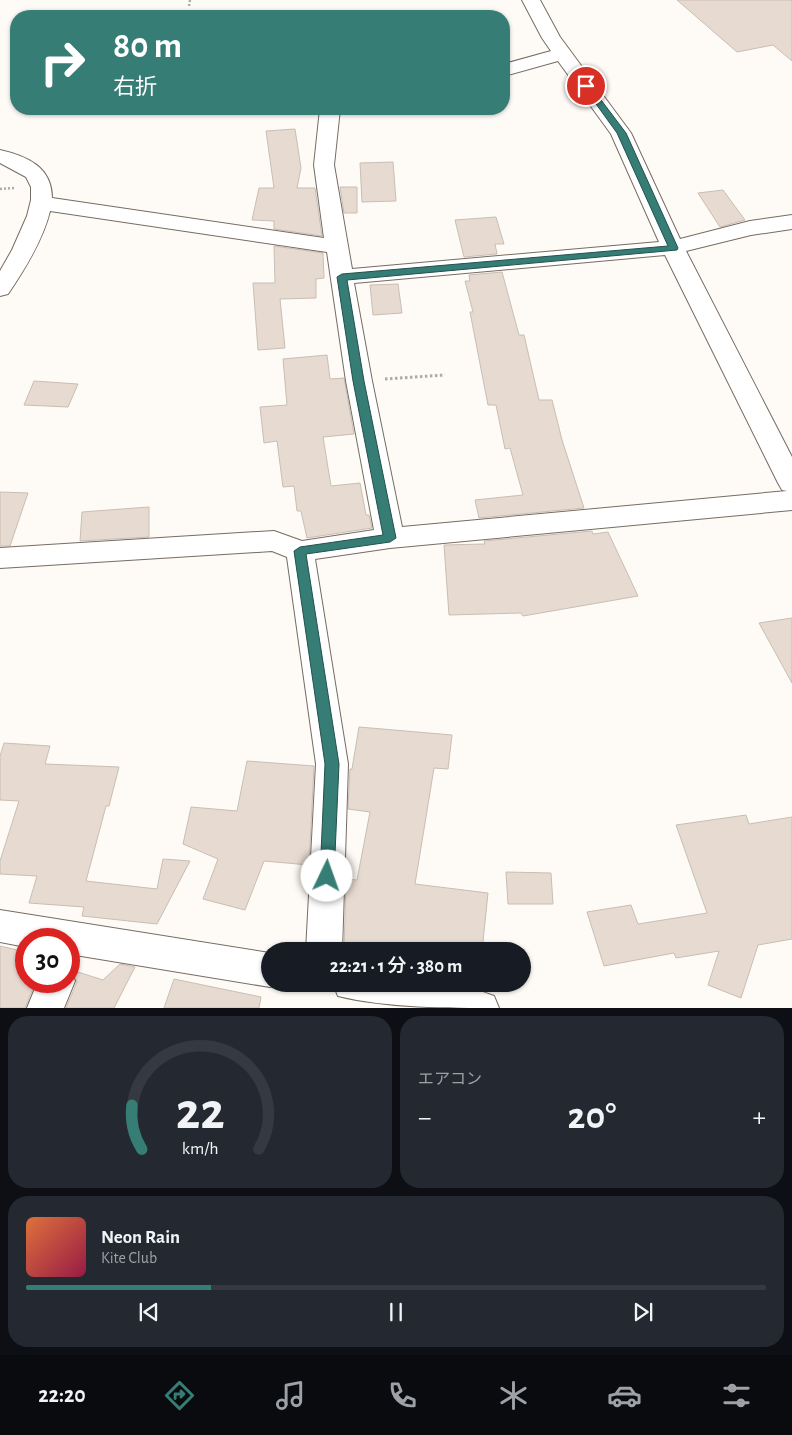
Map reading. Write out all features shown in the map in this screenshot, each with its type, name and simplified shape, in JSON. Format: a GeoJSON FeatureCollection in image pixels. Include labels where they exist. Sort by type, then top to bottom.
{"type":"FeatureCollection","features":[{"type":"Feature","properties":{"kind":"street"},"geometry":{"type":"LineString","coordinates":[[531,0],[552,38],[621,133],[673,248],[792,482]]}},
{"type":"Feature","properties":{"kind":"street"},"geometry":{"type":"LineString","coordinates":[[510,68],[563,54]]}},
{"type":"Feature","properties":{"kind":"street"},"geometry":{"type":"LineString","coordinates":[[329,115],[324,165],[359,381],[390,538]]}},
{"type":"Feature","properties":{"kind":"street"},"geometry":{"type":"LineString","coordinates":[[0,156],[12,160],[37,176],[42,187],[42,203],[21,257],[0,289]]}},
{"type":"Feature","properties":{"kind":"street"},"geometry":{"type":"LineString","coordinates":[[42,203],[337,247]]}},
{"type":"Feature","properties":{"kind":"street"},"geometry":{"type":"LineString","coordinates":[[342,277],[673,248],[750,228],[792,222]]}},
{"type":"Feature","properties":{"kind":"street"},"geometry":{"type":"LineString","coordinates":[[0,558],[274,541],[300,551],[390,538],[792,500]]}},
{"type":"Feature","properties":{"kind":"street"},"geometry":{"type":"LineString","coordinates":[[300,551],[332,764],[324,942]]}},
{"type":"Feature","properties":{"kind":"street"},"geometry":{"type":"LineString","coordinates":[[0,926],[15,931]]}},
{"type":"Feature","properties":{"kind":"street"},"geometry":{"type":"LineString","coordinates":[[80,949],[261,969]]}},
{"type":"Feature","properties":{"kind":"street"},"geometry":{"type":"LineString","coordinates":[[394,992],[481,1008]]}},
{"type":"Feature","properties":{"kind":"street"},"geometry":{"type":"LineString","coordinates":[[45,1008],[52,993]]}},
{"type":"Feature","properties":{"kind":"path"},"geometry":{"type":"LineString","coordinates":[[189,6],[190,0]]}},
{"type":"Feature","properties":{"kind":"path"},"geometry":{"type":"LineString","coordinates":[[359,381],[445,376]]}},
{"type":"Feature","properties":{"kind":"building"},"geometry":{"type":"Polygon","coordinates":[[[677,0],[792,0],[792,61],[773,45],[737,52],[677,0]]]}},
{"type":"Feature","properties":{"kind":"building"},"geometry":{"type":"Polygon","coordinates":[[[295,129],[301,168],[297,188],[315,188],[322,236],[274,229],[274,221],[252,220],[259,188],[274,188],[266,131],[295,129]]]}},
{"type":"Feature","properties":{"kind":"building"},"geometry":{"type":"Polygon","coordinates":[[[393,162],[396,201],[362,202],[360,163],[393,162]]]}},
{"type":"Feature","properties":{"kind":"building"},"geometry":{"type":"Polygon","coordinates":[[[340,187],[357,187],[357,213],[344,213],[340,187]]]}},
{"type":"Feature","properties":{"kind":"building"},"geometry":{"type":"Polygon","coordinates":[[[723,190],[745,220],[720,227],[698,193],[723,190]]]}},
{"type":"Feature","properties":{"kind":"building"},"geometry":{"type":"Polygon","coordinates":[[[496,217],[504,244],[495,244],[497,254],[464,257],[455,220],[496,217]]]}},
{"type":"Feature","properties":{"kind":"building"},"geometry":{"type":"Polygon","coordinates":[[[274,246],[323,253],[324,278],[316,279],[316,298],[280,299],[285,348],[258,350],[253,283],[275,283],[274,246]]]}},
{"type":"Feature","properties":{"kind":"building"},"geometry":{"type":"Polygon","coordinates":[[[502,272],[519,335],[524,335],[539,400],[552,400],[562,440],[584,508],[479,518],[475,500],[523,495],[510,448],[505,449],[496,405],[488,405],[470,312],[473,312],[465,281],[470,281],[469,275],[502,272]]]}},
{"type":"Feature","properties":{"kind":"building"},"geometry":{"type":"Polygon","coordinates":[[[398,284],[402,313],[373,315],[370,285],[398,284]]]}},
{"type":"Feature","properties":{"kind":"building"},"geometry":{"type":"Polygon","coordinates":[[[327,355],[330,379],[344,378],[354,434],[323,437],[331,486],[360,483],[366,515],[369,515],[372,528],[307,538],[301,511],[297,511],[294,486],[283,487],[277,441],[264,443],[260,407],[287,405],[283,359],[327,355]]]}},
{"type":"Feature","properties":{"kind":"building"},"geometry":{"type":"Polygon","coordinates":[[[34,381],[78,384],[68,407],[24,405],[34,381]]]}},
{"type":"Feature","properties":{"kind":"building"},"geometry":{"type":"Polygon","coordinates":[[[0,492],[28,493],[10,546],[0,546],[0,492]]]}},
{"type":"Feature","properties":{"kind":"building"},"geometry":{"type":"Polygon","coordinates":[[[149,507],[149,537],[80,541],[82,512],[149,507]]]}},
{"type":"Feature","properties":{"kind":"building"},"geometry":{"type":"Polygon","coordinates":[[[592,531],[593,534],[608,532],[638,596],[523,616],[521,613],[449,615],[444,545],[485,544],[484,541],[592,531]]]}},
{"type":"Feature","properties":{"kind":"building"},"geometry":{"type":"Polygon","coordinates":[[[792,618],[792,683],[759,623],[792,618]]]}},
{"type":"Feature","properties":{"kind":"building"},"geometry":{"type":"Polygon","coordinates":[[[359,727],[452,735],[448,769],[434,768],[415,884],[488,893],[483,942],[344,942],[346,879],[357,880],[370,812],[348,809],[350,769],[352,769],[359,727]]]}},
{"type":"Feature","properties":{"kind":"building"},"geometry":{"type":"Polygon","coordinates":[[[4,743],[50,746],[45,764],[119,767],[109,806],[106,806],[86,881],[157,889],[163,859],[190,861],[157,924],[82,916],[84,907],[29,903],[37,876],[0,874],[0,861],[19,801],[0,800],[0,756],[4,743]]]}},
{"type":"Feature","properties":{"kind":"building"},"geometry":{"type":"Polygon","coordinates":[[[247,761],[314,766],[309,865],[264,861],[245,910],[203,899],[218,859],[183,844],[191,807],[237,811],[247,761]]]}},
{"type":"Feature","properties":{"kind":"building"},"geometry":{"type":"Polygon","coordinates":[[[746,815],[749,824],[792,817],[792,939],[758,945],[741,998],[708,985],[719,951],[676,958],[674,953],[604,966],[587,912],[631,905],[638,924],[707,913],[676,825],[746,815]]]}},
{"type":"Feature","properties":{"kind":"building"},"geometry":{"type":"Polygon","coordinates":[[[506,872],[551,873],[553,904],[508,904],[506,872]]]}},
{"type":"Feature","properties":{"kind":"building"},"geometry":{"type":"Polygon","coordinates":[[[0,946],[15,949],[15,993],[31,993],[25,1008],[0,1008],[0,946]]]}},
{"type":"Feature","properties":{"kind":"building"},"geometry":{"type":"Polygon","coordinates":[[[120,964],[135,967],[114,1008],[66,1008],[72,993],[80,993],[80,973],[103,980],[120,964]]]}},
{"type":"Feature","properties":{"kind":"building"},"geometry":{"type":"Polygon","coordinates":[[[174,979],[261,997],[259,1008],[164,1008],[174,979]]]}},
{"type":"Feature","properties":{"kind":"route"},"geometry":{"type":"LineString","coordinates":[[327,876],[332,764],[300,551],[390,538],[359,381],[342,277],[673,248],[621,133],[586,86]]}}]}
